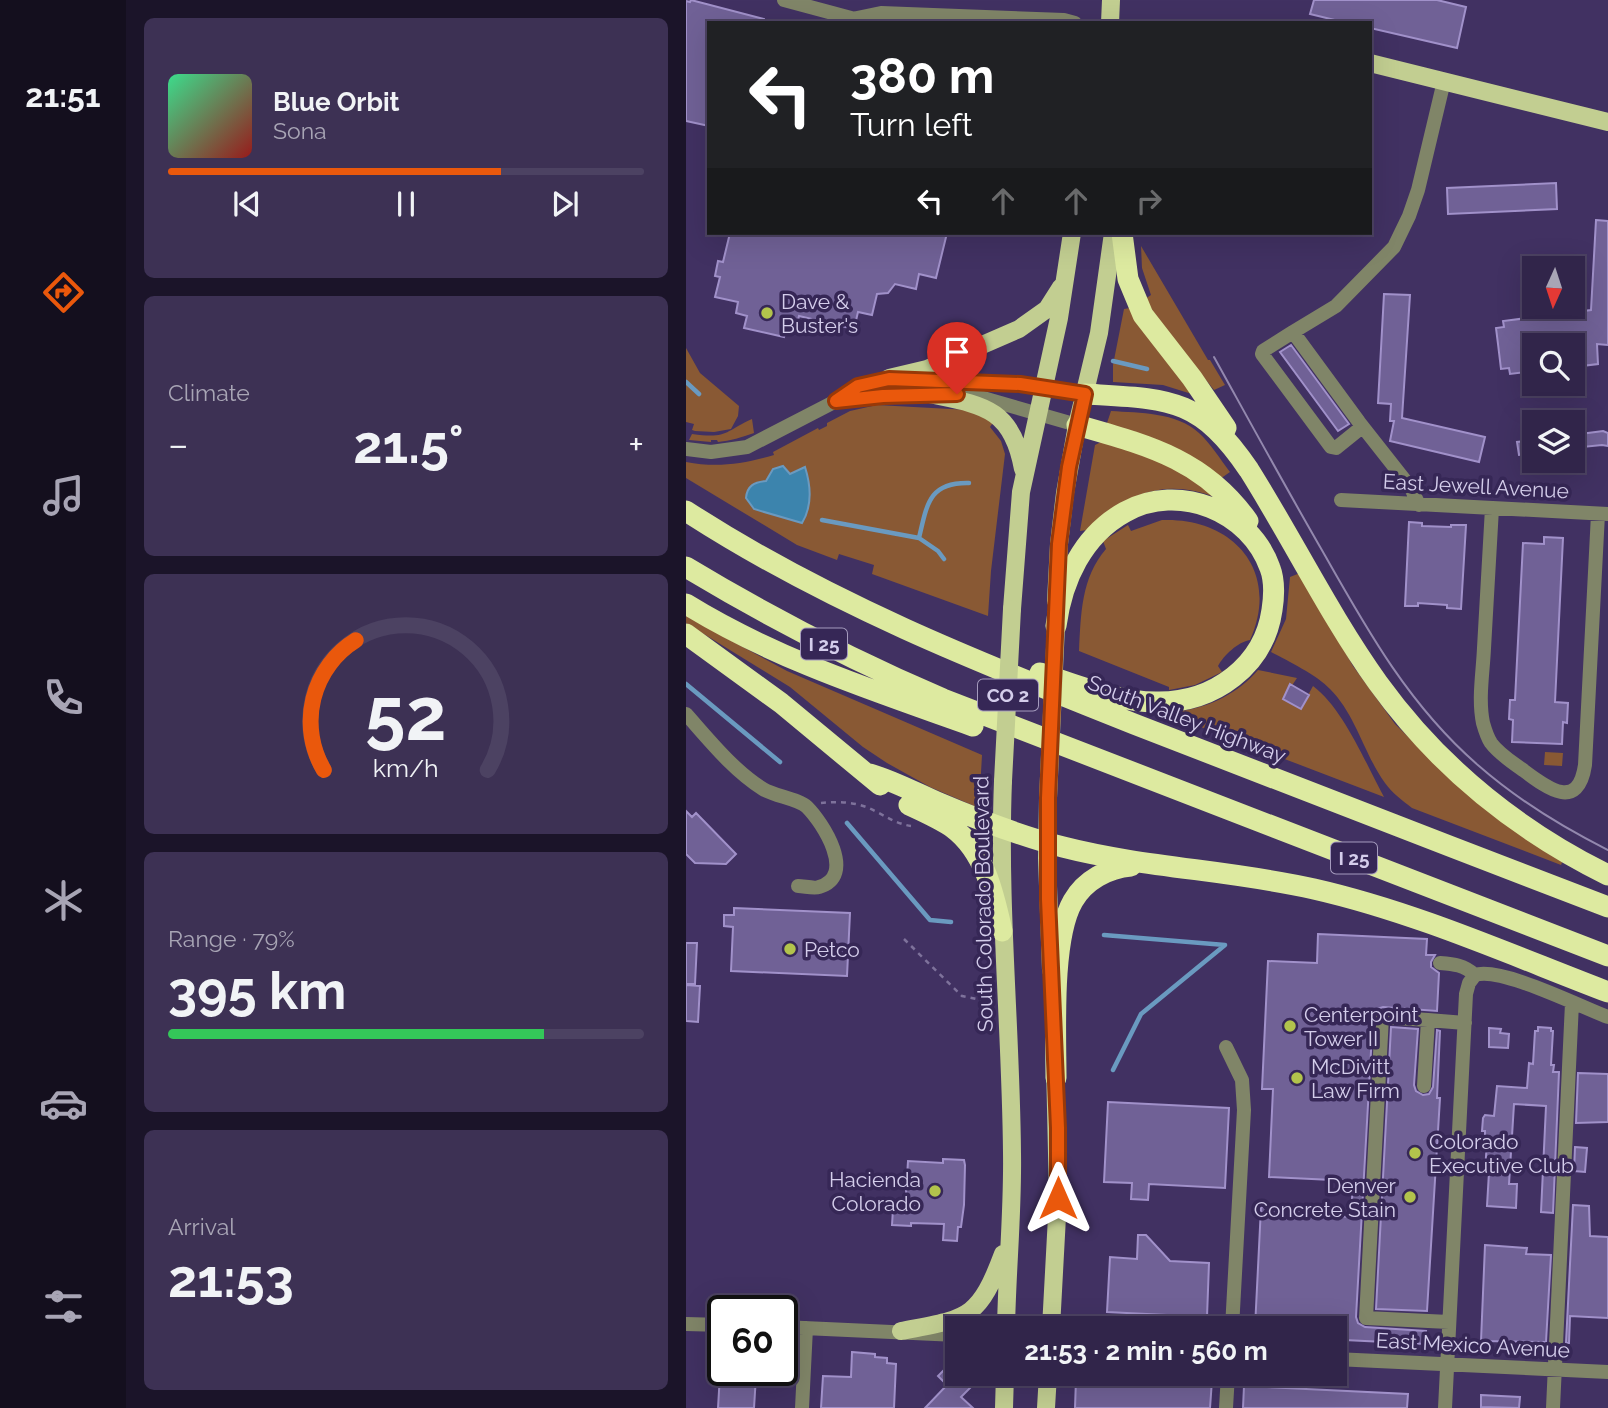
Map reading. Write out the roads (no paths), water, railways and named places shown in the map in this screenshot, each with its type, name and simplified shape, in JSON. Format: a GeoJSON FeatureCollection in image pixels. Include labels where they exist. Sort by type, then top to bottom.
{"type":"FeatureCollection","features":[{"type":"Feature","properties":{"kind":"highway"},"geometry":{"type":"LineString","coordinates":[[1122,235],[1128,279],[1143,315],[1216,411],[1352,644],[1395,706],[1451,766],[1503,813],[1564,852],[1608,875]]}},
{"type":"Feature","properties":{"kind":"highway"},"geometry":{"type":"LineString","coordinates":[[1085,394],[1149,399],[1188,409],[1222,433],[1249,470]]}},
{"type":"Feature","properties":{"kind":"highway"},"geometry":{"type":"LineString","coordinates":[[888,623],[1063,681],[1149,702],[1180,701],[1200,696],[1240,673],[1257,653],[1267,632],[1274,594],[1270,568],[1258,538],[1244,516],[1219,487],[1204,475],[1157,449],[1077,425]]}},
{"type":"Feature","properties":{"kind":"highway"},"geometry":{"type":"LineString","coordinates":[[1056,626],[1064,587],[1084,549],[1098,532],[1118,516],[1152,502],[1186,501],[1221,511],[1251,536],[1270,568]]}},
{"type":"Feature","properties":{"kind":"highway","name":"South Valley Highway"},"geometry":{"type":"LineString","coordinates":[[686,511],[775,564],[888,623],[981,664],[1608,907]]}},
{"type":"Feature","properties":{"kind":"highway","name":"I 25"},"geometry":{"type":"LineString","coordinates":[[686,567],[773,617],[894,678],[1011,727],[1608,956]]}},
{"type":"Feature","properties":{"kind":"highway"},"geometry":{"type":"LineString","coordinates":[[686,604],[747,638],[835,676],[1120,778],[1270,826]]}},
{"type":"Feature","properties":{"kind":"highway"},"geometry":{"type":"LineString","coordinates":[[686,634],[780,703],[905,803],[942,821],[961,835],[986,872],[1002,931]]}},
{"type":"Feature","properties":{"kind":"highway"},"geometry":{"type":"LineString","coordinates":[[870,774],[1001,827],[1047,842],[1130,861],[1264,878],[1366,903],[1420,920],[1608,992]]}},
{"type":"Feature","properties":{"kind":"highway"},"geometry":{"type":"LineString","coordinates":[[1056,1078],[1059,960],[1064,929],[1074,900],[1091,881],[1117,868],[1141,865],[1179,867]]}},
{"type":"Feature","properties":{"kind":"main road"},"geometry":{"type":"LineString","coordinates":[[1110,21],[1111,0]]}},
{"type":"Feature","properties":{"kind":"main road"},"geometry":{"type":"LineString","coordinates":[[1372,63],[1608,122]]}},
{"type":"Feature","properties":{"kind":"main road","name":"South Colorado Boulevard"},"geometry":{"type":"LineString","coordinates":[[1006,1316],[1012,1152],[1002,931],[1001,827],[1012,609],[1024,474],[1067,274],[1072,235]]}},
{"type":"Feature","properties":{"kind":"main road","name":"CO 2"},"geometry":{"type":"LineString","coordinates":[[1052,1316],[1058,1198],[1047,842],[1061,525],[1077,425],[1099,334],[1113,235]]}},
{"type":"Feature","properties":{"kind":"main road"},"geometry":{"type":"LineString","coordinates":[[889,379],[927,369],[1028,324],[1053,302],[1067,274]]}},
{"type":"Feature","properties":{"kind":"main road"},"geometry":{"type":"LineString","coordinates":[[929,394],[980,405],[998,416],[1014,439],[1024,474]]}},
{"type":"Feature","properties":{"kind":"main road"},"geometry":{"type":"LineString","coordinates":[[901,1331],[956,1320],[973,1310],[986,1293],[1008,1241]]}},
{"type":"Feature","properties":{"kind":"main road"},"geometry":{"type":"LineString","coordinates":[[1004,1408],[1005,1386]]}},
{"type":"Feature","properties":{"kind":"main road"},"geometry":{"type":"LineString","coordinates":[[1046,1408],[1047,1386]]}},
{"type":"Feature","properties":{"kind":"street"},"geometry":{"type":"LineString","coordinates":[[784,0],[862,21],[881,13],[1068,21]]}},
{"type":"Feature","properties":{"kind":"street"},"geometry":{"type":"LineString","coordinates":[[1362,426],[1336,448],[1331,447],[1262,355],[1263,351],[1336,306],[1388,254],[1398,239],[1418,190],[1444,81]]}},
{"type":"Feature","properties":{"kind":"street"},"geometry":{"type":"LineString","coordinates":[[1293,332],[1411,488],[1419,505]]}},
{"type":"Feature","properties":{"kind":"street"},"geometry":{"type":"LineString","coordinates":[[686,449],[711,452],[747,446],[836,401],[858,386],[889,379],[1020,384],[1085,394]]}},
{"type":"Feature","properties":{"kind":"street"},"geometry":{"type":"LineString","coordinates":[[836,401],[883,396],[970,395],[1077,425]]}},
{"type":"Feature","properties":{"kind":"street","name":"East Jewell Avenue"},"geometry":{"type":"LineString","coordinates":[[1341,500],[1603,514]]}},
{"type":"Feature","properties":{"kind":"street"},"geometry":{"type":"LineString","coordinates":[[1492,508],[1482,715],[1490,742],[1500,753],[1558,792],[1567,792],[1578,786],[1584,776],[1603,514]]}},
{"type":"Feature","properties":{"kind":"street"},"geometry":{"type":"LineString","coordinates":[[686,714],[725,756],[756,784],[771,794],[805,805],[824,832],[837,859],[838,868],[831,879],[819,887],[798,886]]}},
{"type":"Feature","properties":{"kind":"street"},"geometry":{"type":"LineString","coordinates":[[1440,963],[1457,964],[1475,975]]}},
{"type":"Feature","properties":{"kind":"street"},"geometry":{"type":"LineString","coordinates":[[1445,1408],[1467,988],[1475,975],[1487,972],[1497,974],[1608,1017]]}},
{"type":"Feature","properties":{"kind":"street"},"geometry":{"type":"LineString","coordinates":[[1553,1408],[1572,1003]]}},
{"type":"Feature","properties":{"kind":"street"},"geometry":{"type":"LineString","coordinates":[[1449,1322],[1366,1318],[1382,1017],[1465,1023]]}},
{"type":"Feature","properties":{"kind":"street"},"geometry":{"type":"LineString","coordinates":[[1424,1086],[1429,1020]]}},
{"type":"Feature","properties":{"kind":"street"},"geometry":{"type":"LineString","coordinates":[[1226,1046],[1239,1071],[1244,1100],[1233,1316]]}},
{"type":"Feature","properties":{"kind":"street"},"geometry":{"type":"LineString","coordinates":[[686,1324],[707,1325]]}},
{"type":"Feature","properties":{"kind":"street"},"geometry":{"type":"LineString","coordinates":[[798,1328],[945,1334]]}},
{"type":"Feature","properties":{"kind":"street"},"geometry":{"type":"LineString","coordinates":[[802,1408],[806,1328]]}},
{"type":"Feature","properties":{"kind":"street","name":"East Mexico Avenue"},"geometry":{"type":"LineString","coordinates":[[1347,1360],[1608,1372]]}},
{"type":"Feature","properties":{"kind":"street"},"geometry":{"type":"LineString","coordinates":[[1226,1408],[1227,1386]]}},
{"type":"Feature","properties":{"kind":"water"},"geometry":{"type":"Polygon","coordinates":[[[783,466],[790,474],[805,467],[810,495],[802,523],[754,509],[746,498],[752,485],[766,481],[773,469],[783,466]]]}},
{"type":"Feature","properties":{"kind":"waterway"},"geometry":{"type":"LineString","coordinates":[[1113,361],[1147,369]]}},
{"type":"Feature","properties":{"kind":"waterway"},"geometry":{"type":"LineString","coordinates":[[686,382],[699,394]]}},
{"type":"Feature","properties":{"kind":"waterway"},"geometry":{"type":"LineString","coordinates":[[919,538],[932,497],[945,486],[969,483]]}},
{"type":"Feature","properties":{"kind":"waterway"},"geometry":{"type":"LineString","coordinates":[[822,520],[919,538],[938,551],[944,559]]}},
{"type":"Feature","properties":{"kind":"waterway"},"geometry":{"type":"LineString","coordinates":[[686,684],[780,762]]}},
{"type":"Feature","properties":{"kind":"waterway"},"geometry":{"type":"LineString","coordinates":[[847,823],[930,920],[951,922]]}},
{"type":"Feature","properties":{"kind":"waterway"},"geometry":{"type":"LineString","coordinates":[[1104,935],[1225,945],[1141,1014],[1113,1070]]}},
{"type":"Feature","properties":{"kind":"tram line"},"geometry":{"type":"LineString","coordinates":[[1214,357],[1356,610],[1411,693],[1454,743],[1509,790],[1541,812],[1608,850]]}},
{"type":"Feature","properties":{"kind":"place","name":"Dave & Buster's"},"geometry":{"type":"Point","coordinates":[767,313]}},
{"type":"Feature","properties":{"kind":"place","name":"Petco"},"geometry":{"type":"Point","coordinates":[790,949]}},
{"type":"Feature","properties":{"kind":"place","name":"Centerpoint Tower II"},"geometry":{"type":"Point","coordinates":[1290,1026]}},
{"type":"Feature","properties":{"kind":"place","name":"McDivitt Law Firm"},"geometry":{"type":"Point","coordinates":[1297,1078]}},
{"type":"Feature","properties":{"kind":"place","name":"Colorado Executive Club"},"geometry":{"type":"Point","coordinates":[1415,1153]}},
{"type":"Feature","properties":{"kind":"place","name":"Hacienda Colorado"},"geometry":{"type":"Point","coordinates":[935,1191]}},
{"type":"Feature","properties":{"kind":"place","name":"Denver Concrete Stain"},"geometry":{"type":"Point","coordinates":[1410,1197]}}]}
